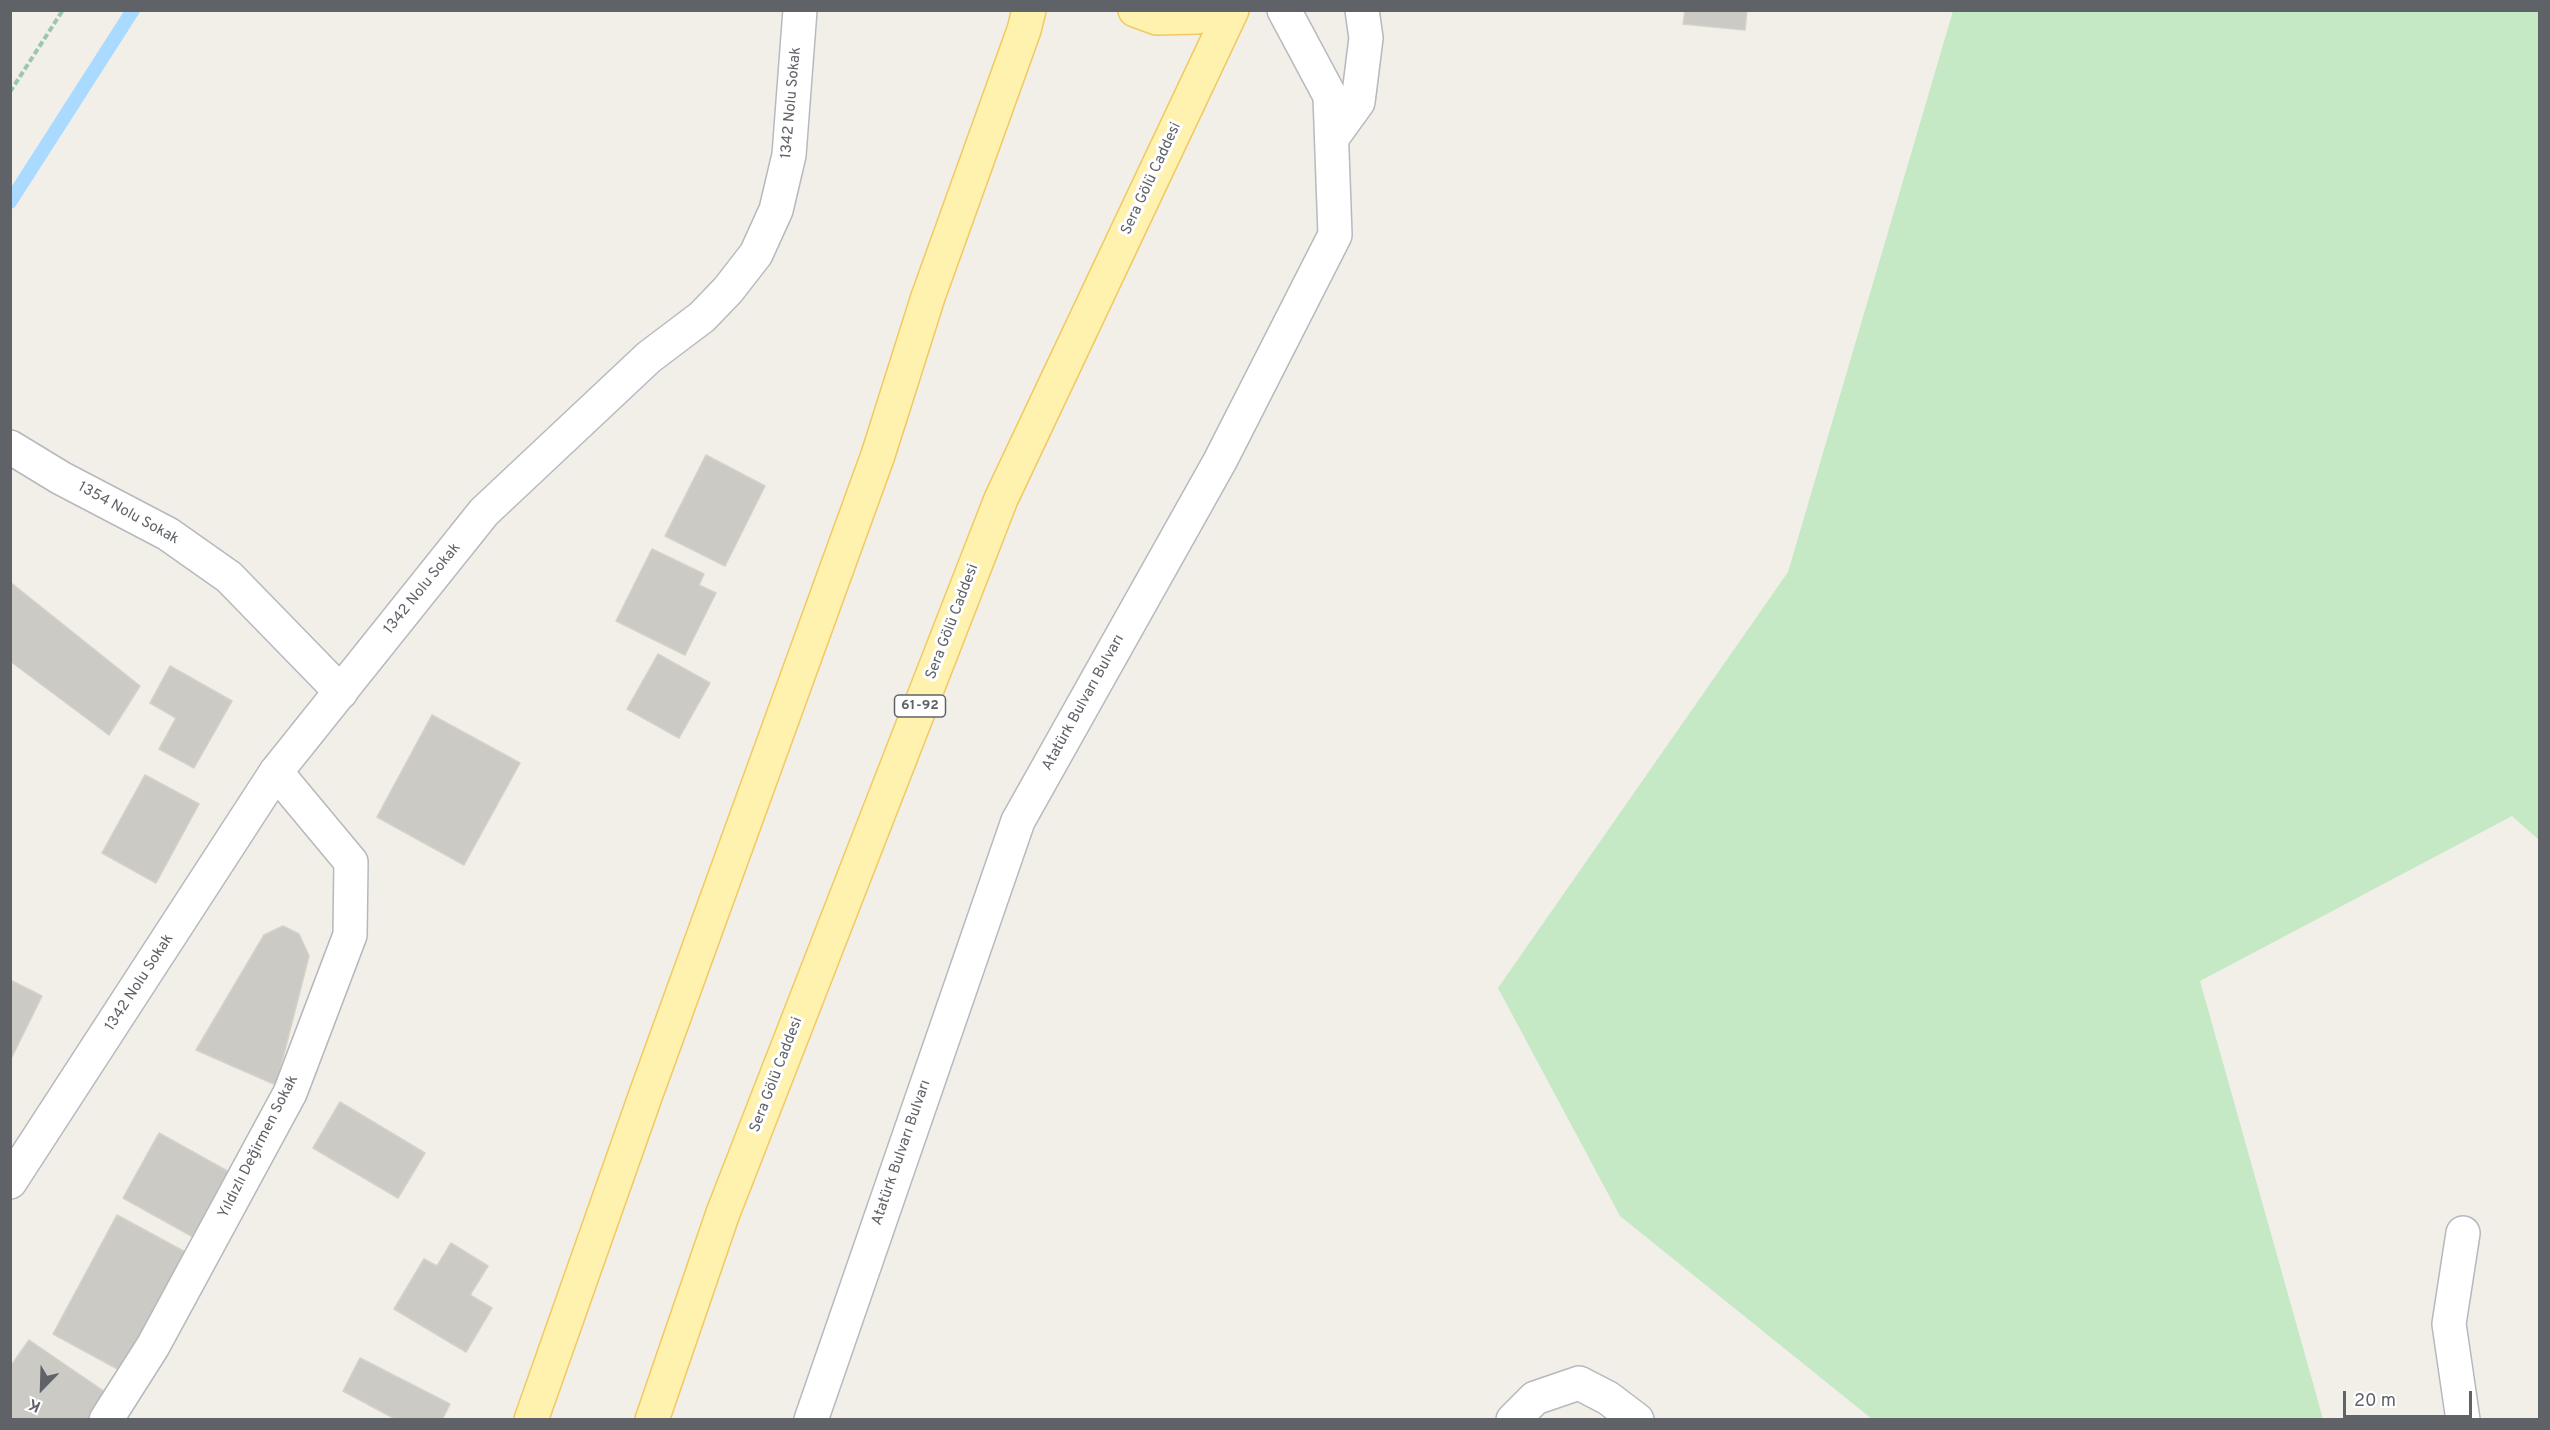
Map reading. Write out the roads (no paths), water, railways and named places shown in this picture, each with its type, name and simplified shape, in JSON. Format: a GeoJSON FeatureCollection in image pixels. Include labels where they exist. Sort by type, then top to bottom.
{"type":"FeatureCollection","features":[{"type":"Feature","properties":{"kind":"main road"},"geometry":{"type":"LineString","coordinates":[[531,1419],[878,454],[928,297],[1024,30],[1029,10]]}},
{"type":"Feature","properties":{"kind":"main road"},"geometry":{"type":"LineString","coordinates":[[1135,10],[1157,18],[1197,17],[1216,10]]}},
{"type":"Feature","properties":{"kind":"main road","name":"Sera Gölü Caddesi"},"geometry":{"type":"LineString","coordinates":[[652,1419],[723,1213],[1001,499],[1232,10]]}},
{"type":"Feature","properties":{"kind":"street","name":"1342 Nolu Sokak"},"geometry":{"type":"LineString","coordinates":[[10,1182],[276,772],[484,512],[649,357],[702,317],[728,290],[756,254],[776,210],[789,155],[800,10]]}},
{"type":"Feature","properties":{"kind":"street","name":"Atatürk Bulvarı Bulvarı"},"geometry":{"type":"LineString","coordinates":[[812,1419],[1018,821],[1220,461],[1335,235],[1330,96],[1284,10]]}},
{"type":"Feature","properties":{"kind":"street"},"geometry":{"type":"LineString","coordinates":[[1332,138],[1358,102],[1366,38],[1362,10]]}},
{"type":"Feature","properties":{"kind":"street","name":"1354 Nolu Sokak"},"geometry":{"type":"LineString","coordinates":[[10,447],[61,478],[168,534],[230,577],[341,692]]}},
{"type":"Feature","properties":{"kind":"street","name":"Yıldızlı Değirmen Sokak"},"geometry":{"type":"LineString","coordinates":[[106,1419],[153,1346],[290,1093],[350,935],[351,862],[276,772]]}},
{"type":"Feature","properties":{"kind":"street"},"geometry":{"type":"LineString","coordinates":[[2463,1233],[2449,1324],[2463,1419]]}},
{"type":"Feature","properties":{"kind":"street"},"geometry":{"type":"LineString","coordinates":[[1513,1419],[1535,1398],[1579,1383],[1608,1398],[1637,1419]]}},
{"type":"Feature","properties":{"kind":"waterway"},"geometry":{"type":"LineString","coordinates":[[10,202],[133,10]]}}]}
